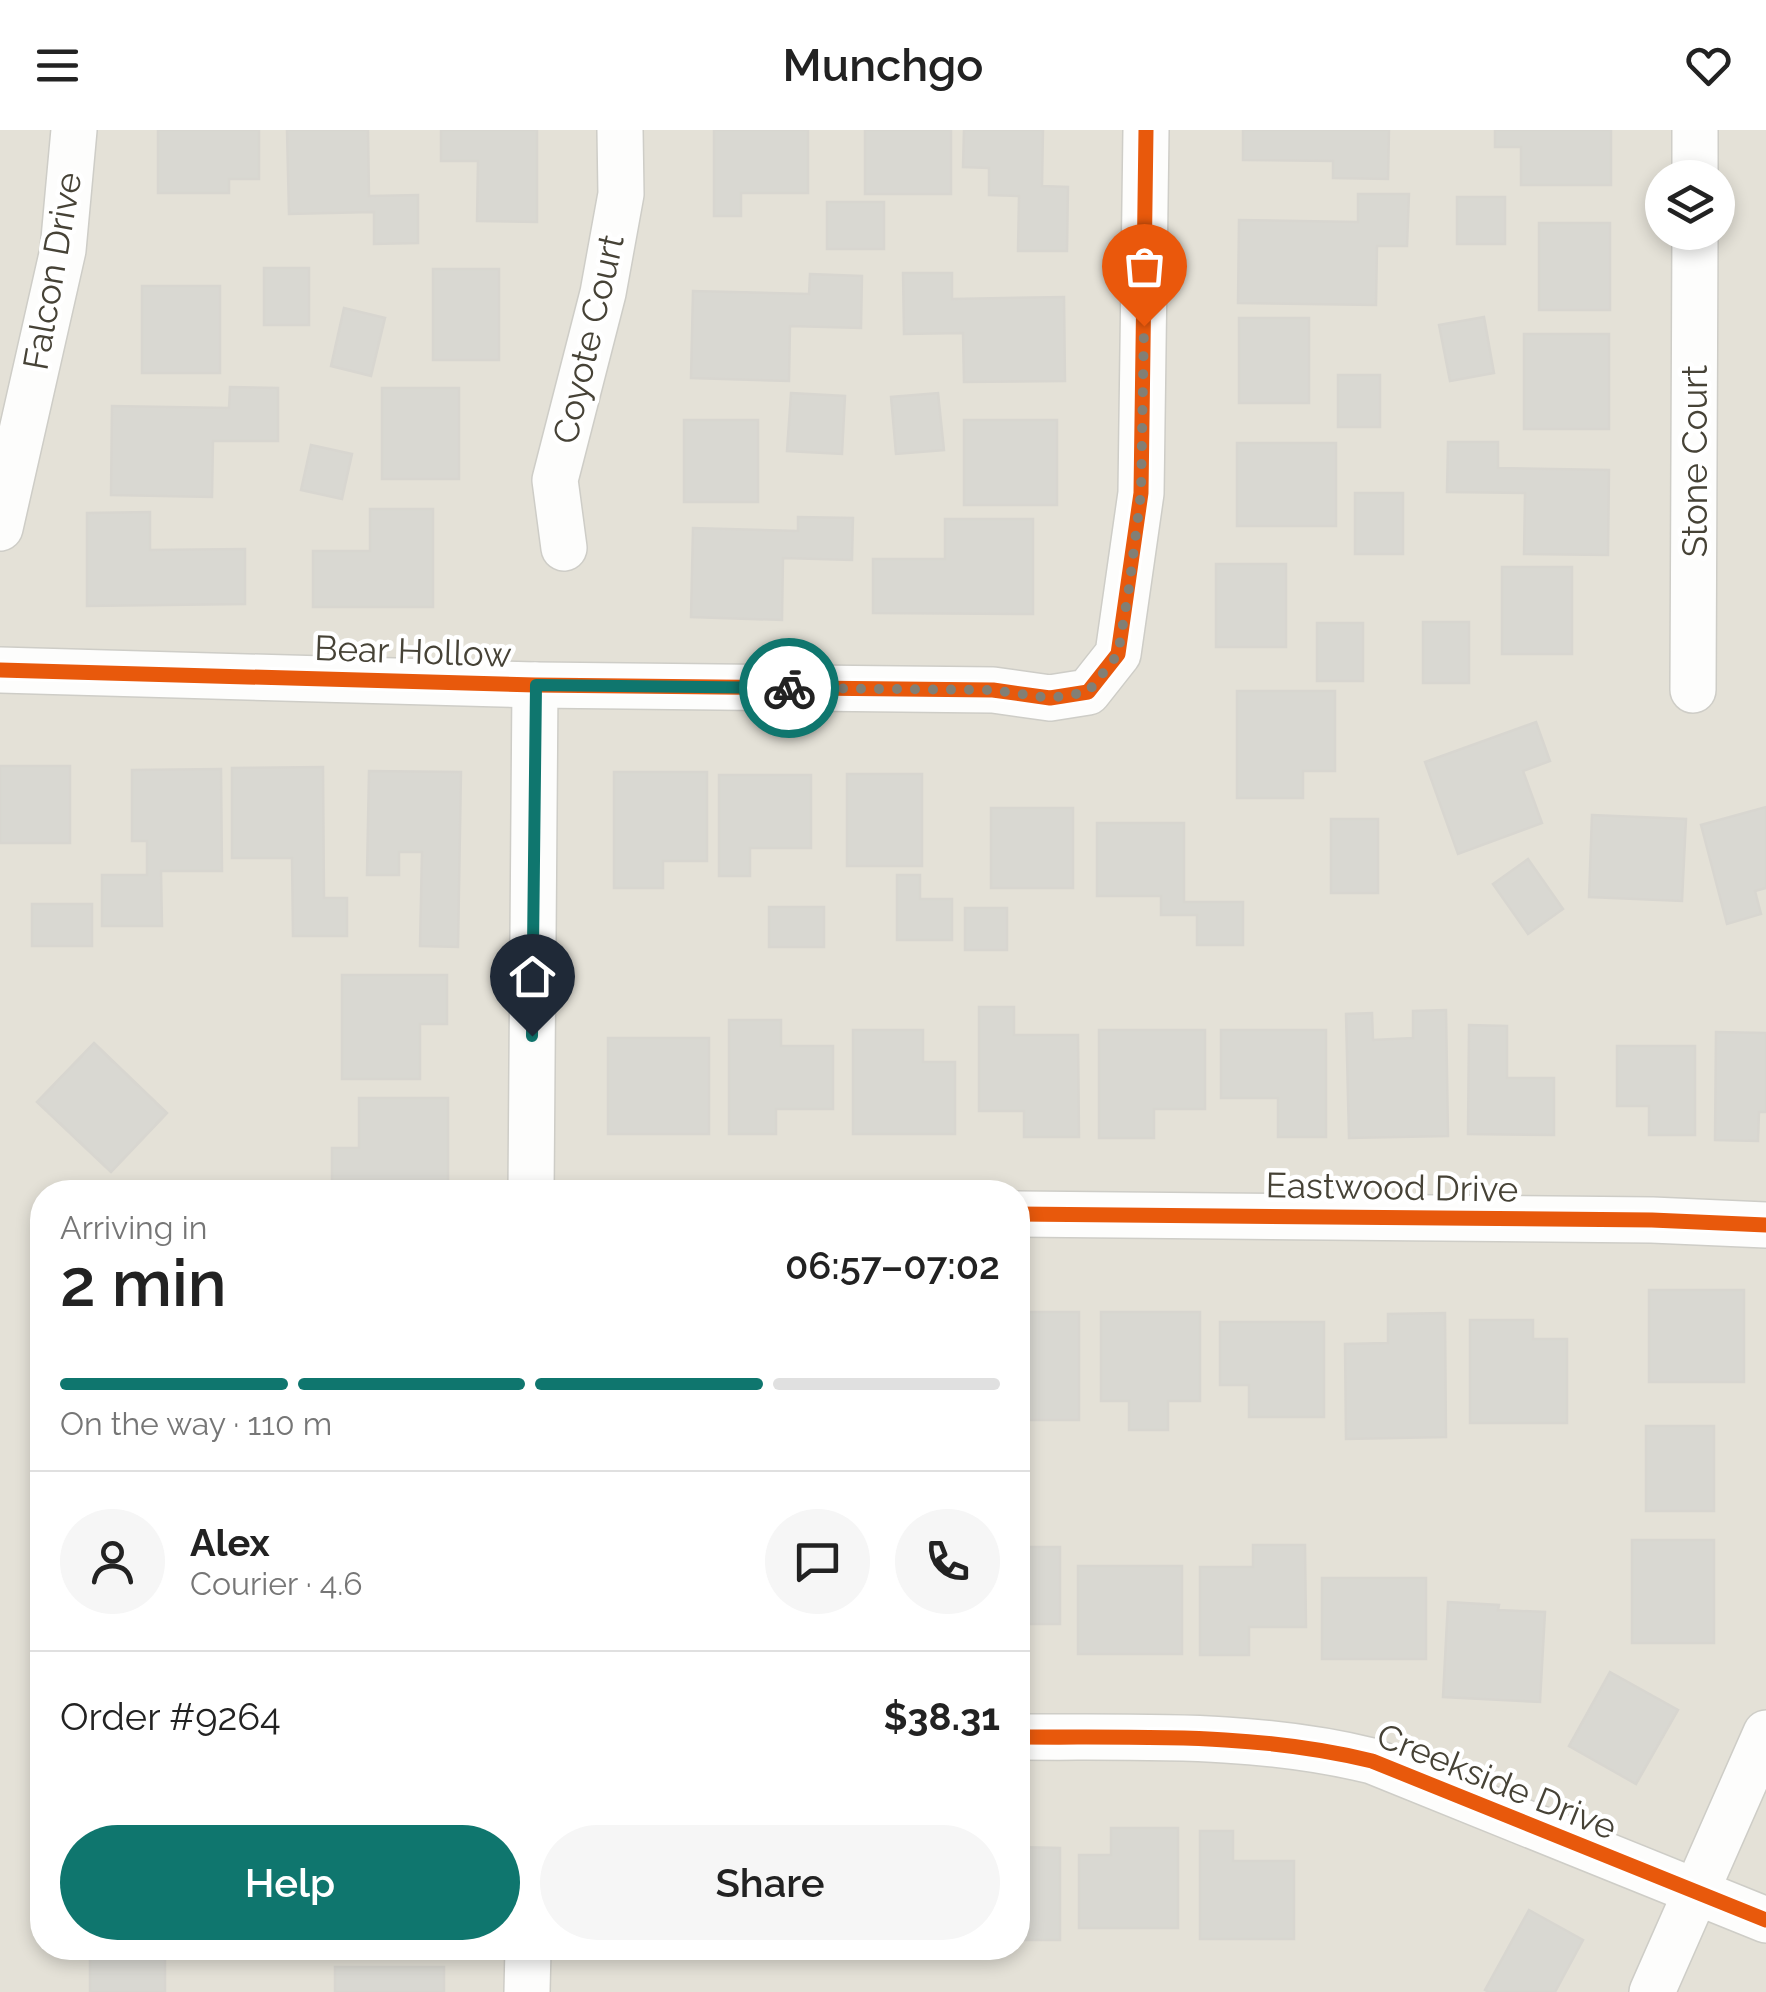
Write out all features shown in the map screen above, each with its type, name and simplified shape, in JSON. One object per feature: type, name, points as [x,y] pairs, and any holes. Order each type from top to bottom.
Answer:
[{"type":"street","name":"Falcon Drive","points":[[0,528],[63,250],[74,130]]},
{"type":"street","name":"Coyote Court","points":[[564,548],[554,480],[606,277],[621,194],[620,130]]},
{"type":"street","name":"Bear Hollow","points":[[0,670],[536,685],[992,690],[1050,698],[1088,692],[1118,654],[1141,493],[1146,130]]},
{"type":"street","points":[[1695,130],[1695,160]]},
{"type":"street","name":"Stone Court","points":[[1692,690],[1695,250]]},
{"type":"street","points":[[531,1180],[536,685]]},
{"type":"street","name":"Eastwood Drive","points":[[1030,1214],[1652,1220],[1766,1225]]},
{"type":"street","points":[[1652,1992],[1766,1733]]},
{"type":"street","name":"Creekside Drive","points":[[1030,1738],[1224,1738],[1328,1750],[1372,1761],[1766,1920]]},
{"type":"street","points":[[528,1960],[528,1992]]},
{"type":"shaded area","points":[[0,130],[1766,130],[1766,1992],[0,1992]]},
{"type":"building","points":[[158,130],[259,130],[259,179],[229,179],[229,193],[158,193]]},
{"type":"building","points":[[287,130],[368,130],[369,196],[418,195],[418,243],[374,244],[374,212],[289,214]]},
{"type":"building","points":[[441,130],[537,130],[537,222],[477,221],[478,161],[441,161]]},
{"type":"building","points":[[714,130],[808,130],[808,193],[741,193],[741,216],[714,216]]},
{"type":"building","points":[[865,130],[951,130],[951,194],[865,194]]},
{"type":"building","points":[[964,130],[1043,130],[1042,186],[1068,187],[1067,251],[1018,251],[1019,196],[989,195],[989,168],[963,167]]},
{"type":"building","points":[[1243,130],[1389,130],[1388,179],[1333,178],[1333,161],[1243,160]]},
{"type":"building","points":[[1495,130],[1611,130],[1611,185],[1521,185],[1521,147],[1495,147]]},
{"type":"building","points":[[1358,194],[1409,194],[1407,246],[1377,246],[1376,305],[1238,303],[1239,220],[1358,222]]},
{"type":"building","points":[[1457,197],[1505,197],[1505,244],[1457,244]]},
{"type":"building","points":[[827,202],[884,202],[884,249],[827,249]]},
{"type":"building","points":[[1539,223],[1610,223],[1610,310],[1539,310]]},
{"type":"building","points":[[264,268],[309,268],[309,325],[264,325]]},
{"type":"building","points":[[433,269],[499,269],[499,360],[433,360]]},
{"type":"building","points":[[903,273],[952,273],[952,299],[1064,297],[1065,381],[964,382],[963,333],[904,334]]},
{"type":"building","points":[[810,274],[862,276],[861,328],[790,326],[789,381],[691,378],[693,291],[809,294]]},
{"type":"building","points":[[142,286],[220,286],[220,373],[142,373]]},
{"type":"building","points":[[344,308],[385,318],[371,376],[331,366]]},
{"type":"building","points":[[1484,317],[1494,373],[1450,381],[1439,325]]},
{"type":"building","points":[[1239,318],[1309,318],[1309,403],[1239,403]]},
{"type":"building","points":[[1524,334],[1609,334],[1609,429],[1524,429]]},
{"type":"building","points":[[1338,375],[1380,375],[1380,427],[1338,427]]},
{"type":"building","points":[[230,387],[278,388],[278,441],[213,441],[212,497],[111,495],[112,406],[229,408]]},
{"type":"building","points":[[382,388],[459,388],[459,479],[382,479]]},
{"type":"building","points":[[791,393],[845,396],[842,454],[787,451]]},
{"type":"building","points":[[938,393],[944,450],[896,454],[891,397]]},
{"type":"building","points":[[684,420],[758,420],[758,502],[684,502]]},
{"type":"building","points":[[964,420],[1057,420],[1057,505],[964,505]]},
{"type":"building","points":[[1448,442],[1498,442],[1498,468],[1609,470],[1608,555],[1524,554],[1525,493],[1447,492]]},
{"type":"building","points":[[1237,443],[1336,443],[1336,526],[1237,526]]},
{"type":"building","points":[[311,445],[352,454],[342,499],[301,490]]},
{"type":"building","points":[[1355,493],[1403,493],[1403,554],[1355,554]]},
{"type":"building","points":[[370,509],[433,509],[433,607],[313,607],[313,551],[370,551]]},
{"type":"building","points":[[150,512],[150,550],[245,549],[245,604],[87,606],[87,513]]},
{"type":"building","points":[[798,517],[853,518],[852,560],[783,558],[782,620],[691,617],[693,528],[798,531]]},
{"type":"building","points":[[945,519],[1033,519],[1033,614],[873,613],[873,559],[945,559]]},
{"type":"building","points":[[1216,564],[1286,564],[1286,647],[1216,647]]},
{"type":"building","points":[[1502,567],[1572,567],[1572,654],[1502,654]]},
{"type":"building","points":[[1423,622],[1469,622],[1469,683],[1423,683]]},
{"type":"building","points":[[1317,623],[1363,623],[1363,681],[1317,681]]},
{"type":"building","points":[[1237,691],[1335,691],[1335,771],[1303,771],[1303,798],[1237,798]]},
{"type":"building","points":[[1536,722],[1550,761],[1523,771],[1542,823],[1458,854],[1425,762]]},
{"type":"building","points":[[0,766],[70,766],[70,843],[0,843]]},
{"type":"building","points":[[323,767],[324,898],[347,898],[347,936],[293,936],[292,858],[232,858],[232,768]]},
{"type":"building","points":[[221,769],[222,871],[161,871],[162,926],[102,926],[102,875],[147,875],[147,841],[132,841],[132,770]]},
{"type":"building","points":[[369,771],[461,772],[458,947],[420,946],[422,852],[399,852],[399,875],[367,875]]},
{"type":"building","points":[[614,772],[707,772],[707,861],[663,861],[663,888],[614,888]]},
{"type":"building","points":[[847,774],[922,774],[922,866],[847,866]]},
{"type":"building","points":[[719,775],[811,775],[811,848],[750,848],[750,876],[719,876]]},
{"type":"building","points":[[1766,807],[1766,888],[1755,891],[1761,914],[1727,924],[1701,825]]},
{"type":"building","points":[[991,808],[1073,808],[1073,888],[991,888]]},
{"type":"building","points":[[1592,815],[1686,819],[1682,901],[1589,897]]},
{"type":"building","points":[[1331,819],[1378,819],[1378,893],[1331,893]]},
{"type":"building","points":[[1097,823],[1184,823],[1184,902],[1243,902],[1243,945],[1197,945],[1197,915],[1161,915],[1161,896],[1097,896]]},
{"type":"building","points":[[1528,859],[1563,909],[1528,934],[1493,884]]},
{"type":"building","points":[[897,875],[920,875],[920,899],[952,899],[952,940],[897,940]]},
{"type":"building","points":[[32,904],[92,904],[92,946],[32,946]]},
{"type":"building","points":[[769,907],[824,907],[824,947],[769,947]]},
{"type":"building","points":[[965,908],[1007,908],[1007,950],[965,950]]},
{"type":"building","points":[[342,975],[447,975],[447,1024],[420,1024],[420,1079],[342,1079]]},
{"type":"building","points":[[979,1007],[1014,1007],[1014,1035],[1078,1035],[1079,1137],[1024,1137],[1024,1111],[979,1111]]},
{"type":"building","points":[[1446,1010],[1448,1136],[1349,1138],[1346,1014],[1372,1013],[1373,1040],[1413,1038],[1413,1011]]},
{"type":"building","points":[[729,1020],[781,1020],[781,1046],[833,1046],[833,1109],[776,1109],[776,1134],[729,1134]]},
{"type":"building","points":[[1469,1025],[1507,1026],[1507,1078],[1554,1078],[1554,1135],[1468,1134]]},
{"type":"building","points":[[853,1030],[923,1030],[923,1062],[955,1062],[955,1134],[853,1134]]},
{"type":"building","points":[[1099,1030],[1205,1030],[1205,1109],[1154,1109],[1154,1138],[1099,1138]]},
{"type":"building","points":[[1221,1030],[1326,1030],[1326,1137],[1278,1137],[1278,1098],[1221,1098]]},
{"type":"building","points":[[1716,1032],[1766,1033],[1766,1112],[1759,1112],[1758,1141],[1715,1140]]},
{"type":"building","points":[[608,1038],[709,1038],[709,1134],[608,1134]]},
{"type":"building","points":[[94,1043],[167,1113],[111,1172],[37,1102]]},
{"type":"building","points":[[1617,1046],[1695,1046],[1695,1135],[1649,1135],[1649,1106],[1617,1106]]},
{"type":"building","points":[[359,1098],[448,1098],[448,1180],[332,1180],[332,1148],[359,1148]]},
{"type":"building","points":[[1649,1290],[1744,1290],[1744,1382],[1649,1382]]},
{"type":"building","points":[[1030,1312],[1079,1312],[1079,1420],[1030,1420]]},
{"type":"building","points":[[1101,1312],[1200,1312],[1200,1401],[1168,1401],[1168,1430],[1129,1430],[1129,1401],[1101,1401]]},
{"type":"building","points":[[1445,1313],[1446,1437],[1346,1439],[1345,1344],[1388,1343],[1388,1314]]},
{"type":"building","points":[[1470,1320],[1533,1320],[1533,1339],[1567,1339],[1567,1423],[1470,1423]]},
{"type":"building","points":[[1220,1322],[1324,1322],[1324,1417],[1249,1417],[1249,1385],[1220,1385]]},
{"type":"building","points":[[1646,1426],[1714,1426],[1714,1511],[1646,1511]]},
{"type":"building","points":[[1632,1540],[1714,1540],[1714,1643],[1632,1643]]},
{"type":"building","points":[[1253,1545],[1305,1545],[1306,1627],[1249,1627],[1249,1655],[1200,1655],[1200,1567],[1253,1567]]},
{"type":"building","points":[[1030,1547],[1060,1547],[1060,1624],[1030,1624]]},
{"type":"building","points":[[1078,1566],[1182,1566],[1182,1654],[1078,1654]]},
{"type":"building","points":[[1322,1578],[1426,1578],[1426,1659],[1322,1659]]},
{"type":"building","points":[[1448,1602],[1545,1612],[1540,1702],[1443,1697]]},
{"type":"building","points":[[1610,1672],[1678,1710],[1636,1784],[1569,1746]]},
{"type":"building","points":[[1111,1828],[1178,1828],[1178,1928],[1079,1928],[1079,1855],[1111,1855]]},
{"type":"building","points":[[1200,1831],[1233,1831],[1233,1861],[1294,1861],[1294,1939],[1200,1939]]},
{"type":"building","points":[[1030,1847],[1060,1848],[1060,1940],[1030,1940]]},
{"type":"building","points":[[1529,1910],[1583,1940],[1555,1992],[1485,1990]]},
{"type":"building","points":[[90,1960],[165,1960],[165,1992],[90,1992]]},
{"type":"building","points":[[335,1967],[444,1967],[444,1992],[335,1992]]},
{"type":"cycle path","points":[[0,670],[535,685],[993,690],[1050,698],[1088,692],[1118,654],[1141,493],[1146,130]]},
{"type":"cycle path","points":[[1030,1214],[1652,1220],[1766,1225]]},
{"type":"cycle path","points":[[1030,1737],[1240,1741],[1372,1761],[1766,1920]]},
{"type":"way so far","points":[[789,688],[992,690],[1050,698],[1088,692],[1118,654],[1129,588],[1141,493],[1144,326]]},
{"type":"route","points":[[532,1036],[536,685],[789,688]]}]
